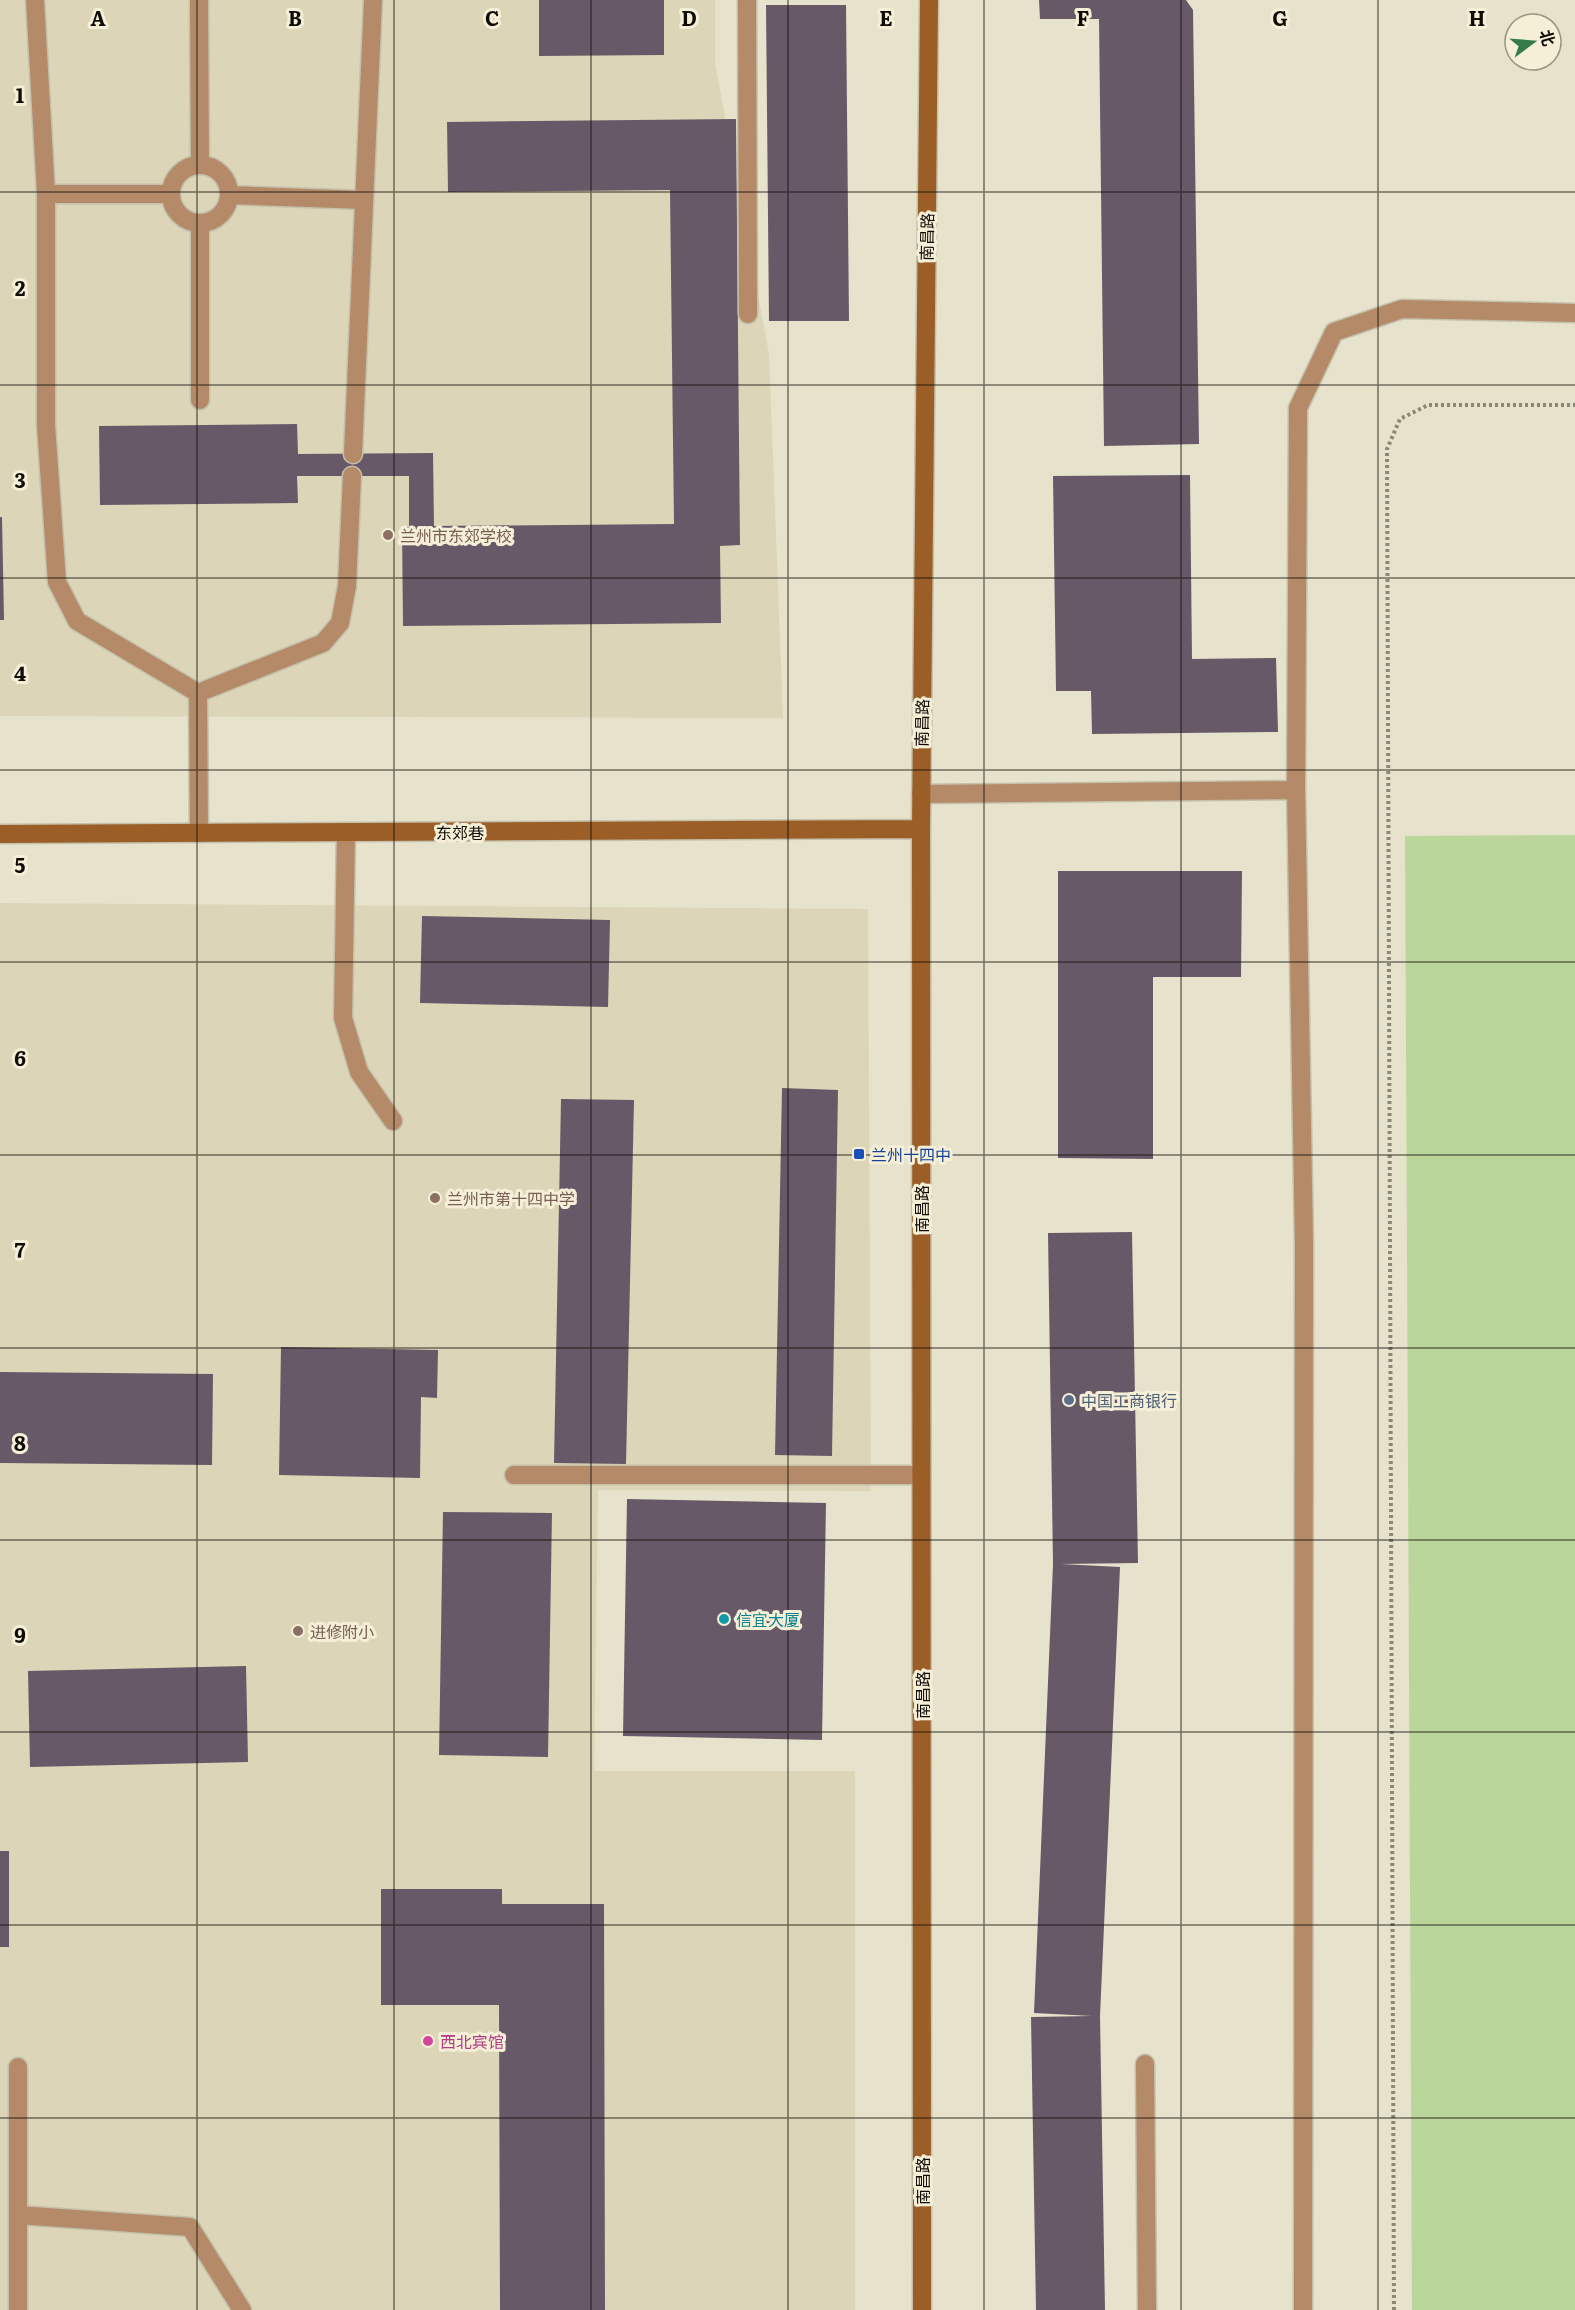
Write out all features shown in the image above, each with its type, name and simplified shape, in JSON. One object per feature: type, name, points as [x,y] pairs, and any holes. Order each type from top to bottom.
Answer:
[{"type":"main road","name":"南昌路","points":[[922,2310],[921,794],[929,0]]},
{"type":"main road","name":"东郊巷","points":[[0,834],[921,829]]},
{"type":"lane","points":[[35,0],[46,194],[46,425],[57,582],[76,621],[198,693]]},
{"type":"lane","points":[[199,0],[200,165]]},
{"type":"lane","points":[[352,454],[373,0]]},
{"type":"lane","points":[[747,0],[748,314]]},
{"type":"lane","points":[[200,165],[221,174],[227,183],[229,195],[227,206],[220,215],[200,224],[179,215],[173,206],[171,194],[173,183],[180,174],[200,165]]},
{"type":"lane","points":[[46,194],[171,194]]},
{"type":"lane","points":[[229,195],[364,200]]},
{"type":"lane","points":[[200,224],[200,400]]},
{"type":"lane","points":[[1303,2310],[1304,1243],[1296,790],[1298,408],[1334,332],[1402,309],[1575,313]]},
{"type":"lane","points":[[198,693],[323,643],[340,622],[347,586],[352,476]]},
{"type":"lane","points":[[198,693],[199,833]]},
{"type":"lane","points":[[921,794],[1296,790]]},
{"type":"lane","points":[[346,832],[343,1018],[359,1072],[393,1121]]},
{"type":"lane","points":[[514,1475],[921,1474]]},
{"type":"lane","points":[[1145,2064],[1147,2310]]},
{"type":"lane","points":[[18,2067],[18,2310]]},
{"type":"lane","points":[[18,2215],[190,2227],[242,2310]]},
{"type":"path","points":[[1394,2310],[1387,448],[1400,419],[1428,405],[1575,405]]},
{"type":"shaded area","name":"兰州市东郊学校","points":[[0,0],[715,0],[715,63],[769,354],[783,718],[0,716]]},
{"type":"shaded area","points":[[0,903],[868,909],[871,1491],[598,1490],[594,1771],[855,1771],[855,2310],[0,2310]]},
{"type":"green space","points":[[1575,835],[1575,2310],[1412,2310],[1405,836]]},
{"type":"building","points":[[539,0],[664,0],[664,55],[539,56]]},
{"type":"building","points":[[1039,0],[1186,0],[1193,10],[1199,444],[1104,446],[1099,19],[1040,19]]},
{"type":"building","points":[[766,5],[846,5],[849,321],[769,321]]},
{"type":"building","points":[[736,119],[740,545],[720,546],[721,623],[403,626],[402,527],[409,527],[409,476],[297,476],[298,503],[100,505],[99,426],[297,424],[298,454],[433,453],[434,526],[674,524],[670,190],[448,192],[447,122]]},
{"type":"building","points":[[1190,475],[1192,659],[1276,658],[1278,732],[1092,734],[1091,691],[1056,691],[1053,476]]},
{"type":"building","points":[[0,517],[2,517],[4,620],[0,620]]},
{"type":"building","points":[[1058,871],[1242,871],[1241,977],[1153,977],[1153,1159],[1058,1158]]},
{"type":"building","points":[[422,916],[610,920],[608,1007],[420,1003]]},
{"type":"building","points":[[782,1088],[838,1090],[832,1456],[775,1455]]},
{"type":"building","points":[[561,1099],[634,1100],[626,1464],[554,1463]]},
{"type":"building","points":[[1132,1232],[1138,1563],[1061,1564],[1120,1567],[1100,2016],[1105,2310],[1036,2310],[1031,2017],[1092,2016],[1034,2013],[1053,1564],[1048,1233]]},
{"type":"building","points":[[281,1347],[438,1350],[437,1398],[421,1397],[420,1478],[279,1475]]},
{"type":"building","points":[[0,1372],[213,1374],[212,1465],[0,1463]]},
{"type":"building","name":"信宜大厦","points":[[627,1499],[826,1503],[822,1740],[623,1736]]},
{"type":"building","points":[[443,1512],[552,1513],[548,1757],[439,1755]]},
{"type":"building","points":[[246,1666],[248,1762],[30,1767],[28,1671]]},
{"type":"building","points":[[0,1851],[9,1851],[9,1947],[0,1947]]},
{"type":"building","points":[[381,1889],[502,1889],[502,1904],[604,1904],[605,2310],[500,2310],[499,2005],[381,2005]]},
{"type":"place","name":"兰州市东郊学校","points":[[388,535]]},
{"type":"place","name":"兰州十四中","points":[[859,1154]]},
{"type":"place","name":"兰州市第十四中学","points":[[435,1198]]},
{"type":"place","name":"中国工商银行","points":[[1069,1400]]},
{"type":"place","name":"信宜大厦","points":[[724,1619]]},
{"type":"place","name":"进修附小","points":[[298,1631]]},
{"type":"place","name":"西北宾馆","points":[[428,2041]]}]
